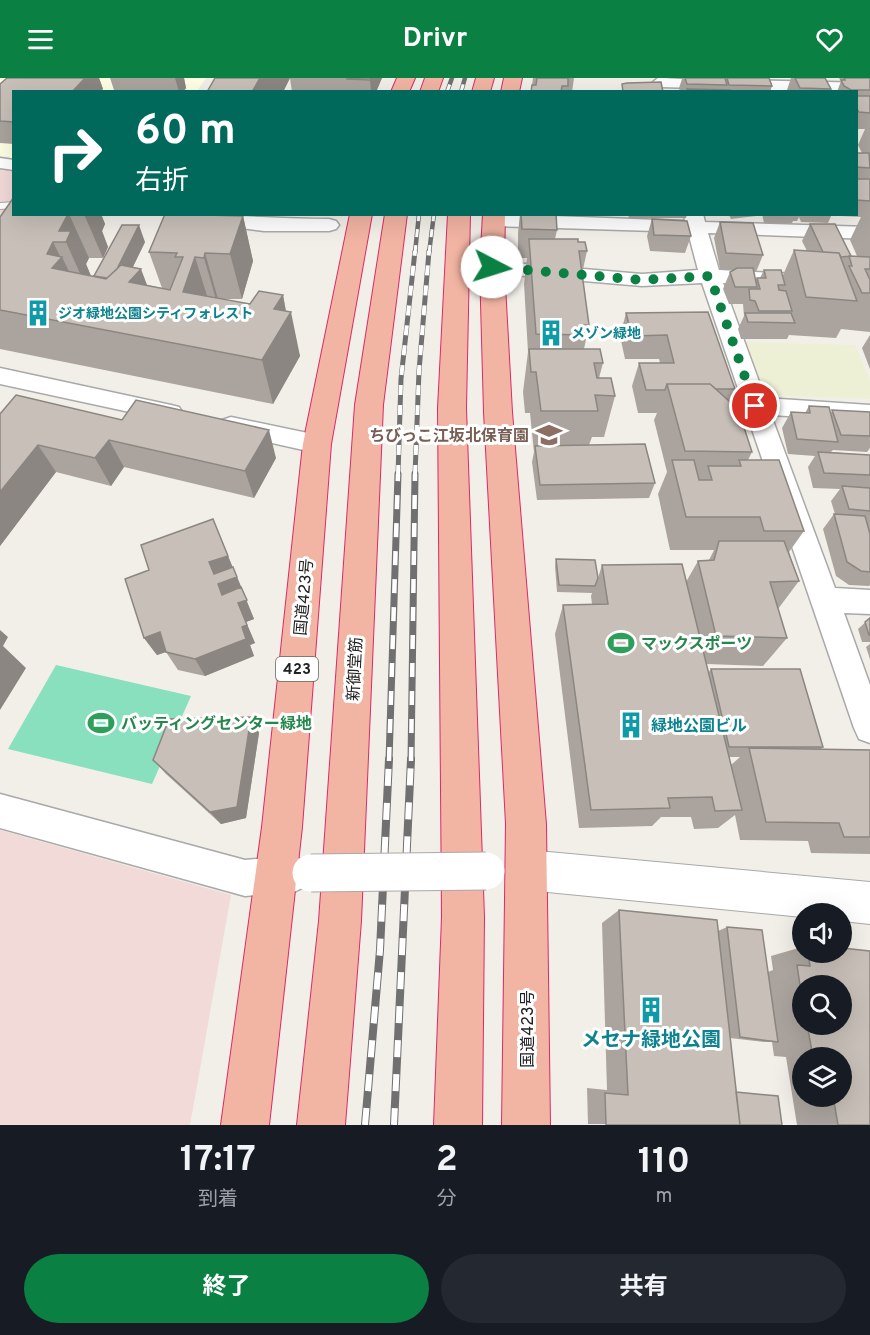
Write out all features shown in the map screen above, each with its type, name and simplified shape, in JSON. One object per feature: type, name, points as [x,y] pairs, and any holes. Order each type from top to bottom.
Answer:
[{"type":"highway","name":"新御堂筋","points":[[321,1125],[340,921],[369,405],[396,216]]},
{"type":"highway","points":[[458,1125],[463,917],[452,408],[459,216]]},
{"type":"highway","name":"国道423号","points":[[494,217],[492,267],[498,412],[526,824],[526,1125]]},
{"type":"highway","name":"国道423号","points":[[245,1125],[277,876],[317,444],[345,220]]},
{"type":"street","points":[[662,84],[777,89],[870,88]]},
{"type":"street","points":[[195,216],[264,225],[345,220]]},
{"type":"street","points":[[494,217],[836,223],[870,233]]},
{"type":"street","points":[[694,220],[710,276],[755,406],[870,728]]},
{"type":"street","points":[[836,223],[851,258],[867,284]]},
{"type":"street","points":[[492,267],[642,280],[710,276],[867,284]]},
{"type":"street","points":[[0,376],[317,444]]},
{"type":"street","points":[[755,406],[870,412]]},
{"type":"street","points":[[826,600],[870,602]]},
{"type":"street","points":[[0,811],[245,878],[311,873],[527,870],[870,903]]},
{"type":"shaded area","points":[[0,78],[206,78],[198,90],[12,90],[12,158],[0,156]]},
{"type":"shaded area","points":[[0,169],[12,171],[12,211],[0,218]]},
{"type":"shaded area","points":[[742,342],[855,345],[870,381],[870,399],[761,395]]},
{"type":"shaded area","points":[[0,830],[231,895],[190,1125],[0,1125]]},
{"type":"green space","name":"バッティングセンター緑地","points":[[56,665],[191,696],[152,784],[8,749]]},
{"type":"building","points":[[7,78],[85,78],[74,90],[12,90],[12,122],[0,121],[0,84]]},
{"type":"building","points":[[215,78],[260,78],[253,90],[208,90]]},
{"type":"building","points":[[347,78],[371,78],[370,80]]},
{"type":"building","points":[[537,78],[568,78],[568,86],[562,86],[561,90],[531,90],[532,85],[536,85]]},
{"type":"building","points":[[685,78],[725,78],[727,85],[687,84]]},
{"type":"building","points":[[727,78],[769,78],[772,86],[729,85]]},
{"type":"building","points":[[795,78],[825,78],[831,89],[800,88]]},
{"type":"building","points":[[844,78],[870,78],[870,90],[851,90],[844,86],[841,80],[845,80]]},
{"type":"building","points":[[661,82],[663,90],[623,90],[622,84]]},
{"type":"building","points":[[858,96],[870,96],[870,113],[859,112]]},
{"type":"building","points":[[858,153],[869,153],[870,168],[858,167]]},
{"type":"building","points":[[858,179],[870,179],[870,201],[858,200]]},
{"type":"building","points":[[12,200],[12,216],[67,216],[59,231],[71,231],[66,242],[53,242],[47,254],[62,257],[52,268],[106,279],[121,265],[141,269],[129,282],[170,290],[183,257],[175,257],[177,253],[149,252],[164,216],[243,216],[230,254],[205,253],[204,258],[195,257],[183,292],[250,304],[259,291],[283,295],[274,309],[291,312],[262,360],[0,310],[0,217]]},
{"type":"building","points":[[521,216],[556,216],[557,230],[522,229]]},
{"type":"building","points":[[652,219],[687,221],[691,236],[654,235]]},
{"type":"building","points":[[720,222],[753,223],[763,255],[726,253]]},
{"type":"building","points":[[810,224],[835,224],[851,256],[841,257],[839,253],[823,252]]},
{"type":"building","points":[[122,225],[139,225],[117,269],[107,278],[94,276]]},
{"type":"building","points":[[529,239],[578,239],[578,242],[585,242],[587,251],[579,251],[589,325],[584,325],[585,335],[536,334]]},
{"type":"building","points":[[794,250],[839,253],[857,301],[806,297]]},
{"type":"building","points":[[849,256],[870,257],[870,269],[865,269],[870,280],[870,293],[862,293],[849,266],[852,266]]},
{"type":"building","points":[[737,268],[753,268],[757,287],[735,287],[730,272]]},
{"type":"building","points":[[764,270],[781,270],[785,285],[778,285],[779,290],[786,291],[792,311],[759,311],[755,301],[750,300],[749,289],[760,289],[757,278],[766,278]]},
{"type":"building","points":[[708,312],[735,389],[716,389],[710,384],[667,384],[665,390],[646,390],[639,363],[674,363],[667,335],[632,336],[626,313]]},
{"type":"building","points":[[745,313],[791,313],[795,323],[748,322]]},
{"type":"building","points":[[529,349],[600,349],[603,363],[594,363],[597,378],[611,378],[615,396],[595,395],[598,411],[541,411],[536,372],[531,372]]},
{"type":"building","points":[[667,384],[710,384],[738,409],[752,452],[685,451]]},
{"type":"building","points":[[16,395],[122,420],[136,400],[269,430],[245,471],[109,440],[95,458],[38,445],[0,492],[0,414]]},
{"type":"building","points":[[809,406],[829,407],[838,442],[797,439],[791,412],[810,413]]},
{"type":"building","points":[[832,410],[870,412],[870,436],[841,435]]},
{"type":"building","points":[[645,444],[655,483],[540,485],[535,446]]},
{"type":"building","points":[[818,452],[870,455],[870,475],[824,473]]},
{"type":"building","points":[[672,460],[694,460],[699,480],[712,480],[708,466],[741,466],[739,460],[779,460],[804,531],[764,531],[760,517],[686,517]]},
{"type":"building","points":[[842,486],[870,488],[870,511],[849,509]]},
{"type":"building","points":[[834,514],[865,516],[870,534],[870,572],[861,571],[847,562]]},
{"type":"building","points":[[213,519],[228,556],[209,562],[214,574],[233,567],[237,577],[218,584],[222,595],[241,587],[247,600],[238,603],[247,625],[242,627],[246,639],[195,659],[166,652],[160,632],[144,638],[125,579],[149,570],[141,545]]},
{"type":"building","points":[[719,541],[784,541],[799,581],[770,582],[787,638],[716,636],[698,561],[714,560]]},
{"type":"building","points":[[556,559],[595,560],[598,578],[595,586],[559,585]]},
{"type":"building","name":"緑地公園ビル","points":[[682,564],[742,810],[715,811],[712,797],[668,798],[670,808],[591,810],[563,605],[608,604],[602,565]]},
{"type":"building","points":[[870,618],[870,635],[869,635],[865,622]]},
{"type":"building","points":[[711,669],[800,669],[823,747],[729,747]]},
{"type":"building","points":[[251,717],[237,807],[210,812],[153,760],[169,719]]},
{"type":"building","points":[[749,748],[870,750],[870,837],[844,837],[839,823],[766,822]]},
{"type":"building","name":"メセナ緑地公園","points":[[619,910],[717,920],[740,1125],[606,1125],[605,1093],[628,1095]]},
{"type":"building","points":[[727,927],[762,930],[778,1042],[740,1037]]},
{"type":"building","points":[[852,949],[870,951],[870,1125],[838,1125],[835,1107],[852,1107],[852,1047],[811,1047],[809,1035],[852,1035],[852,975],[798,975],[797,965],[810,966],[810,963],[852,963]]},
{"type":"building","points":[[736,1092],[778,1096],[782,1125],[740,1125]]},
{"type":"railway","points":[[448,90],[452,78]]},
{"type":"railway","points":[[462,90],[465,78]]},
{"type":"railway","points":[[415,253],[419,216]]},
{"type":"railway","points":[[429,253],[434,216]]},
{"type":"railway","points":[[398,475],[401,379],[415,251]]},
{"type":"railway","points":[[415,475],[419,371],[429,251]]},
{"type":"railway","points":[[389,761],[398,474]]},
{"type":"railway","points":[[411,761],[415,474]]},
{"type":"railway","points":[[365,1125],[380,950],[389,759]]},
{"type":"railway","points":[[394,1125],[411,759]]},
{"type":"place","name":"ジオ緑地公園シティフォレスト","points":[[38,313]]},
{"type":"place","name":"メゾン緑地","points":[[551,333]]},
{"type":"place","name":"ちびっこ江坂北保育園","points":[[549,435]]},
{"type":"place","name":"マックスポーツ","points":[[621,643]]},
{"type":"place","name":"バッティングセンター緑地","points":[[101,723]]},
{"type":"place","name":"緑地公園ビル","points":[[631,725]]},
{"type":"place","name":"メセナ緑地公園","points":[[651,1010]]},
{"type":"route","points":[[492,267],[642,280],[710,276],[755,406]]}]
